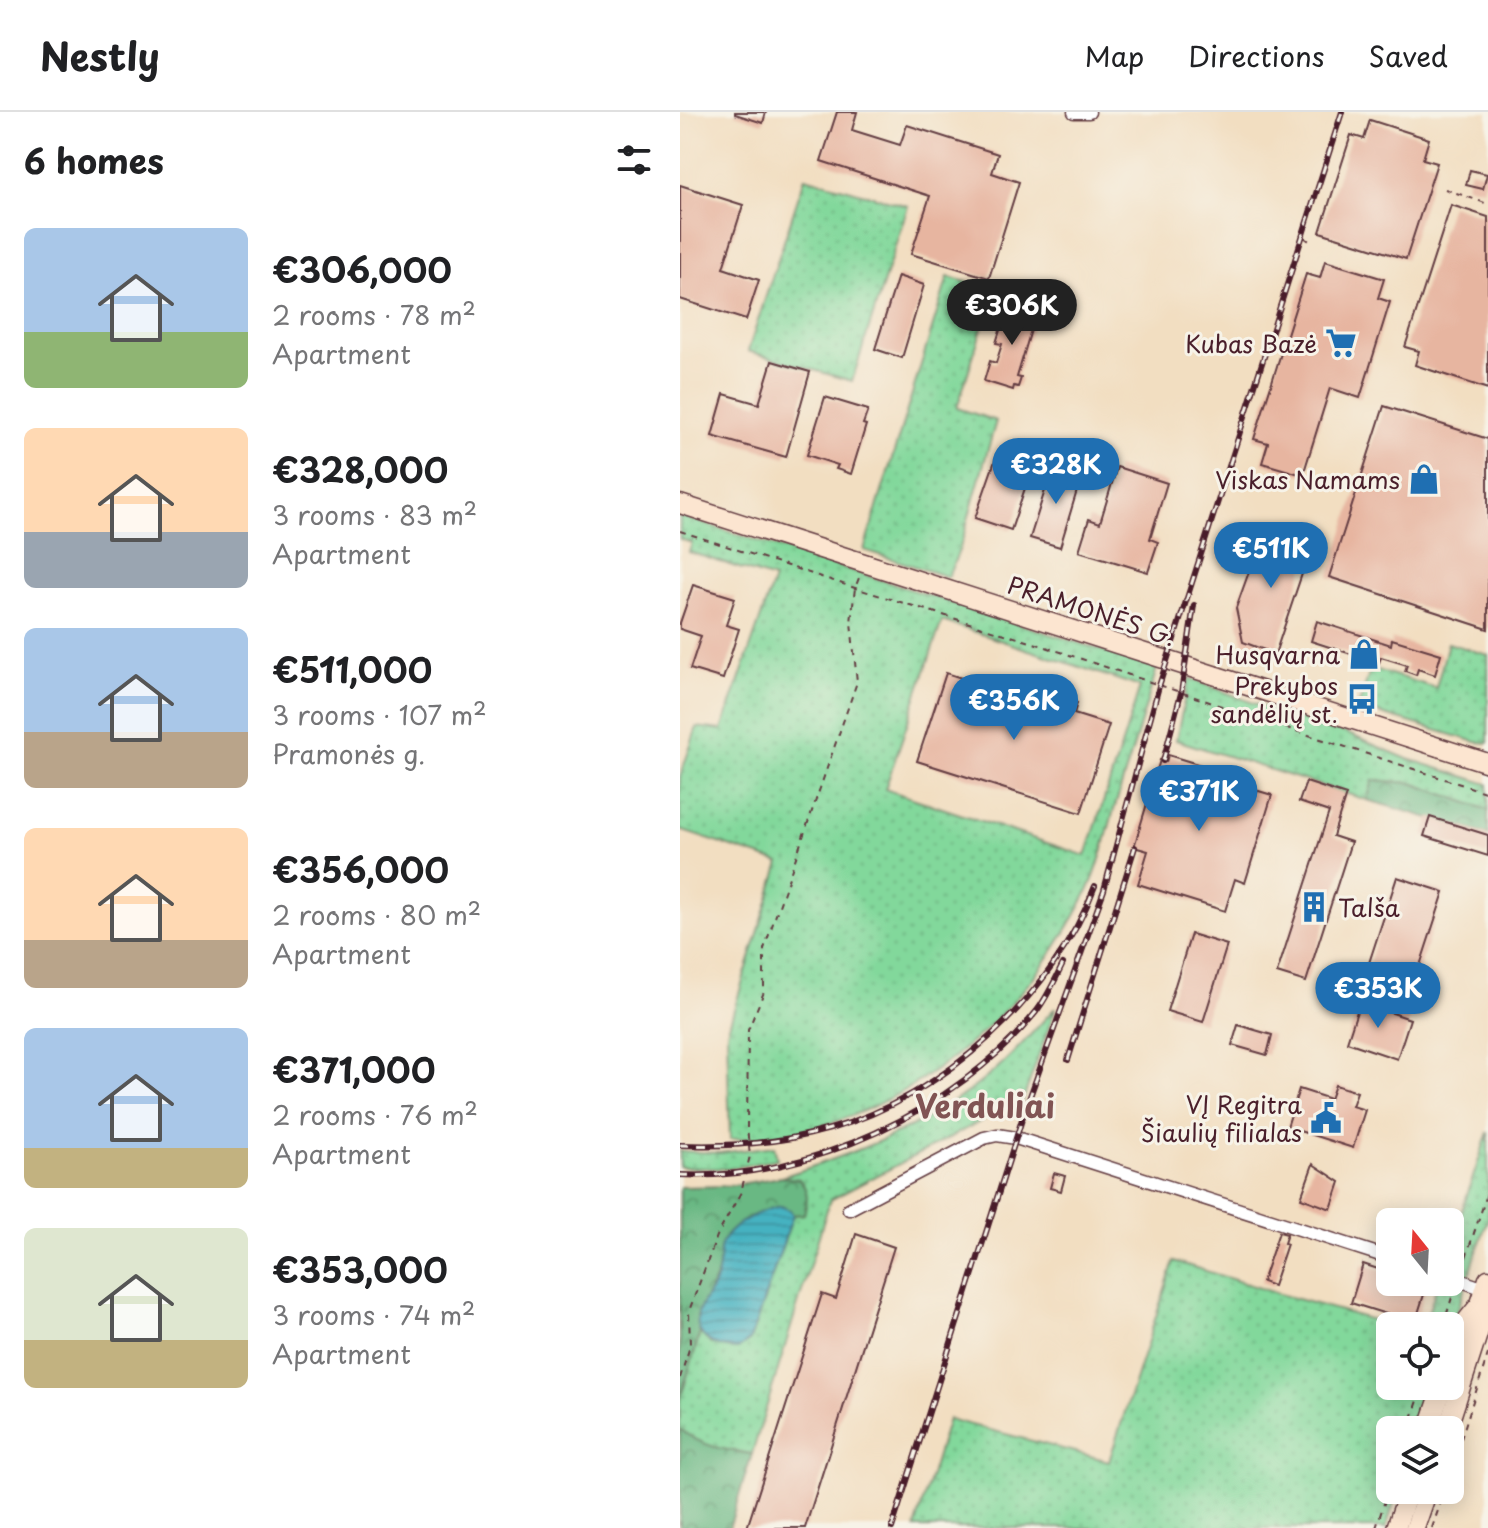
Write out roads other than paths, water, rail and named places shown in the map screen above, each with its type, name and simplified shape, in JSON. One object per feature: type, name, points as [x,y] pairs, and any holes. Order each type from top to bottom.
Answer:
[{"type":"main road","name":"PRAMONĖS G.","points":[[680,504],[1488,763]]},
{"type":"main road","points":[[1464,1323],[1484,1291]]},
{"type":"main road","points":[[1452,1416],[1480,1328],[1484,1291]]},
{"type":"main road","points":[[1396,1528],[1404,1504]]},
{"type":"main road","points":[[1415,1528],[1423,1504]]},
{"type":"street","points":[[1074,112],[1089,112]]},
{"type":"street","points":[[849,1209],[984,1138],[997,1135],[1016,1138],[1376,1254]]},
{"type":"street","points":[[1464,1283],[1484,1291]]},
{"type":"water","points":[[781,1206],[793,1215],[750,1340],[738,1349],[715,1345],[703,1336],[697,1323],[699,1310],[717,1277],[721,1245],[738,1224]]},
{"type":"railway","points":[[892,1528],[1024,1113],[1104,890],[1159,686],[1342,112]]},
{"type":"railway","points":[[1163,761],[1181,693],[1194,605]]},
{"type":"railway","points":[[1068,1060],[1135,847]]},
{"type":"railway","points":[[680,1145],[756,1143],[812,1134],[872,1114],[913,1093],[953,1067],[990,1037],[1023,1003],[1052,966],[1076,927],[1095,886]]},
{"type":"railway","points":[[680,1175],[728,1174],[778,1166],[827,1152],[876,1132],[922,1108],[965,1079],[1003,1047],[1040,1007],[1063,964]]},
{"type":"place","name":"Kubas Bazė","points":[[1341,343]]},
{"type":"place","name":"Viskas Namams","points":[[1424,479]]},
{"type":"place","name":"Husqvarna","points":[[1364,654]]},
{"type":"place","name":"Prekybos sandėlių st.","points":[[1362,699]]},
{"type":"place","name":"Talša","points":[[1314,907]]},
{"type":"place","name":"VĮ Regitra Šiaulių filialas","points":[[1326,1118]]},
{"type":"district","name":"Verduliai","points":[[985,1105]]}]
